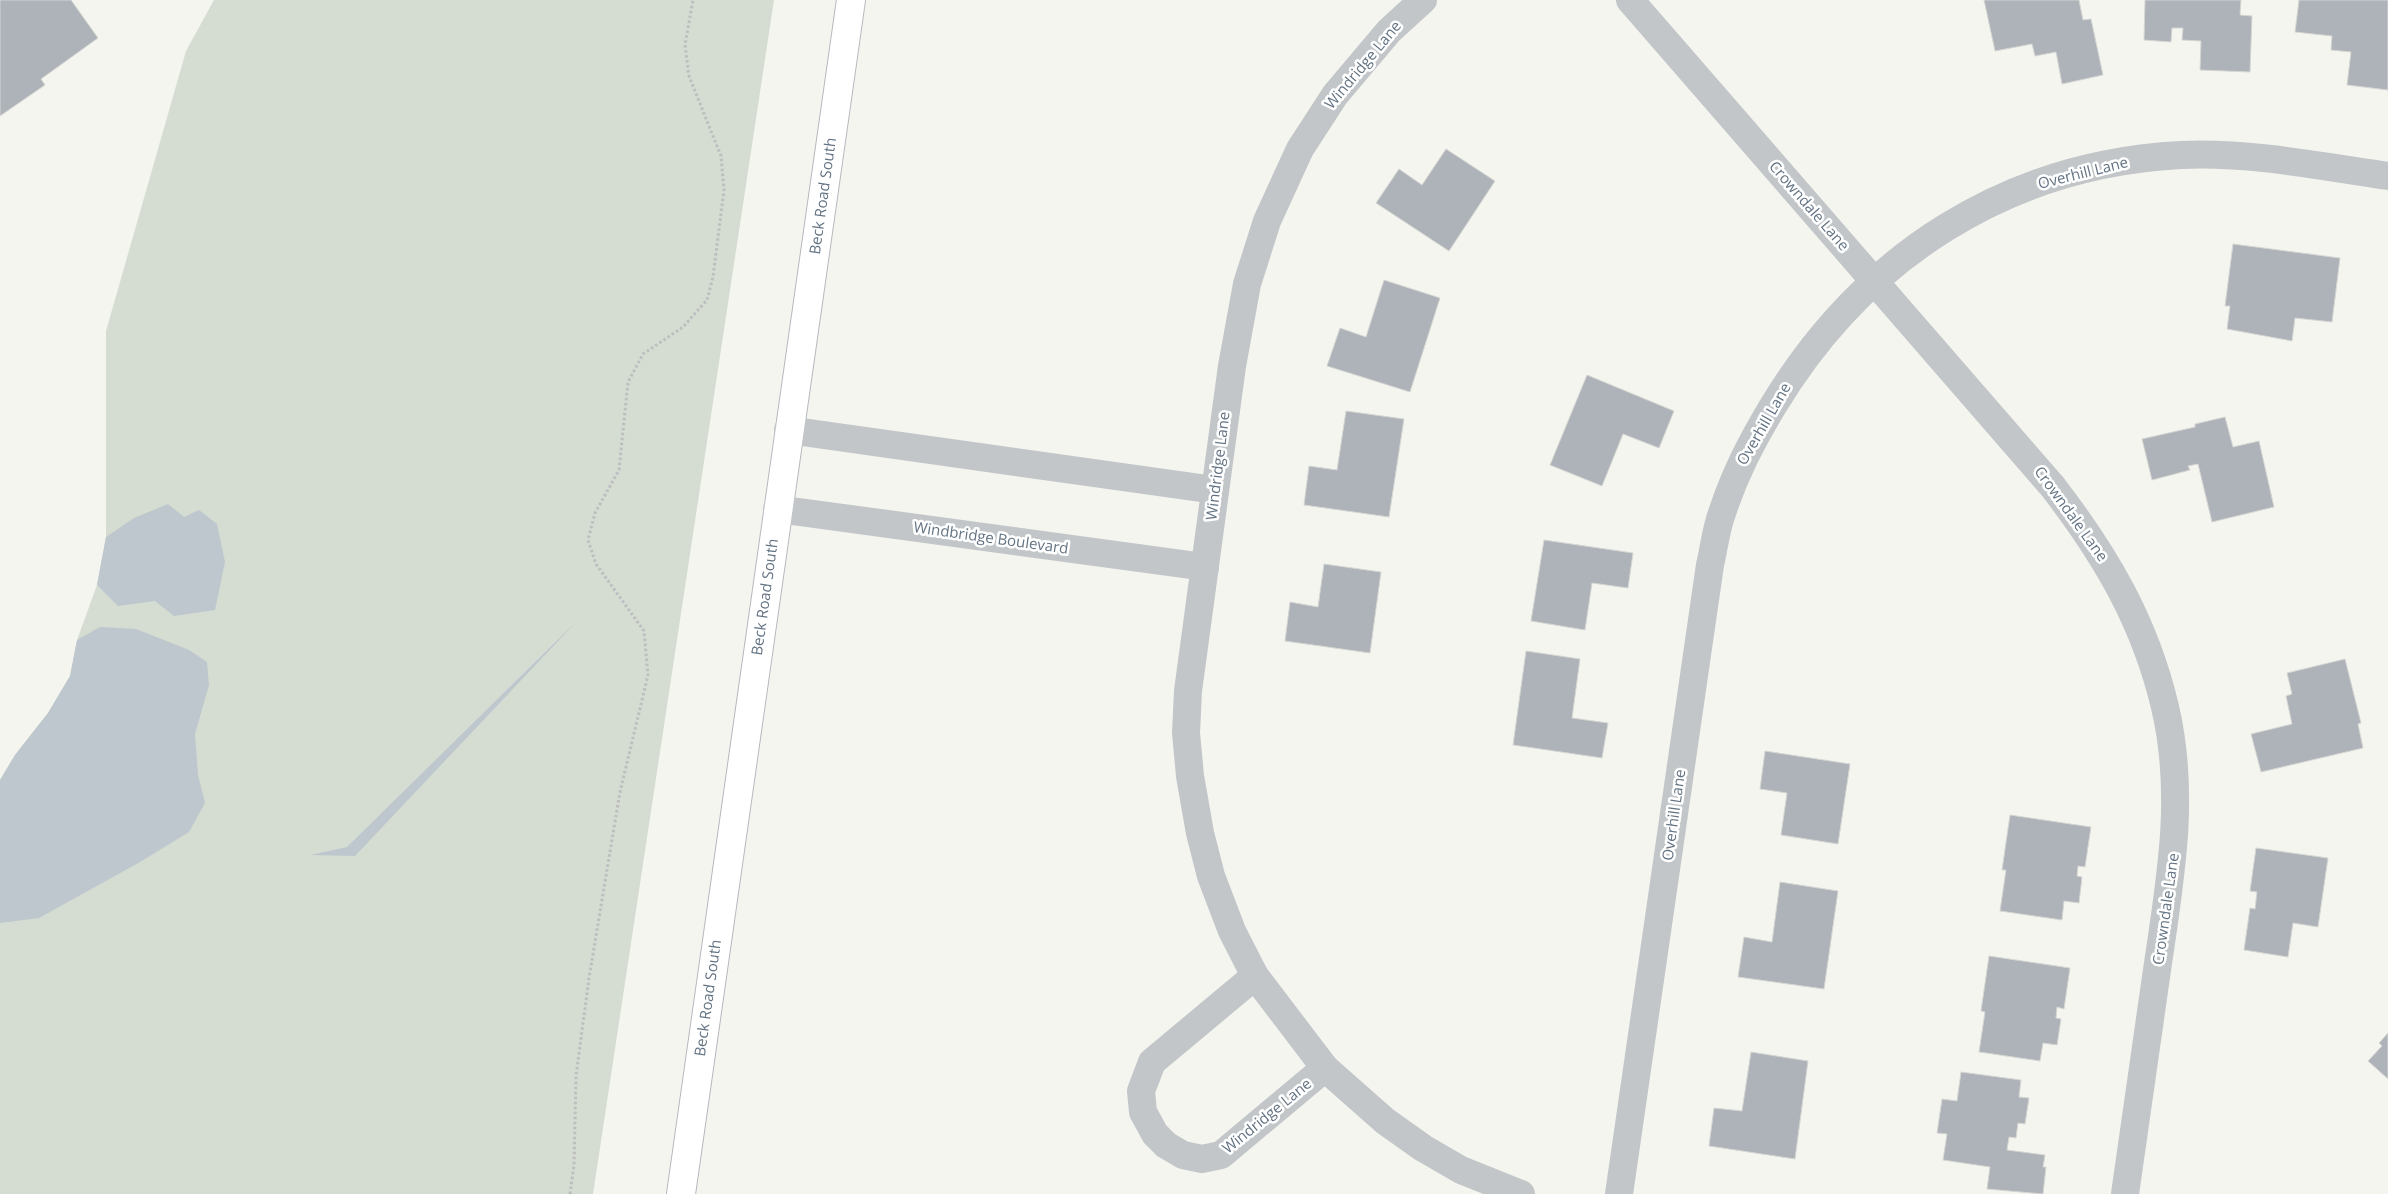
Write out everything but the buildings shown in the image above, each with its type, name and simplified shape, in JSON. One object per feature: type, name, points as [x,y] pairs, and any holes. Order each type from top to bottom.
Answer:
[{"type":"main road","name":"Beck Road South","points":[[681,1194],[788,430],[851,0]]},
{"type":"street","name":"Windridge Lane","points":[[1423,0],[1389,31],[1335,95],[1300,149],[1267,221],[1247,284],[1232,366],[1188,691],[1186,733],[1190,776],[1200,833],[1212,876],[1232,931],[1255,976],[1325,1068],[1385,1122],[1423,1148],[1461,1170],[1521,1194]]},
{"type":"street","name":"Crowndale Lane","points":[[1630,0],[2054,486],[2090,535],[2114,574],[2134,615],[2150,658],[2165,708],[2176,776],[2175,846],[2125,1194]]},
{"type":"street","name":"Overhill Lane","points":[[1619,1194],[1710,565],[1721,514],[1744,455],[1788,382],[1825,330],[1874,280],[1933,234],[1970,213],[2010,194],[2093,168],[2182,155],[2226,156],[2271,159],[2388,176]]},
{"type":"street","points":[[788,430],[1215,490]]},
{"type":"street","name":"Windbridge Boulevard","points":[[777,509],[1205,567]]},
{"type":"street","name":"Windridge Lane","points":[[1255,976],[1152,1062],[1141,1091],[1143,1112],[1155,1134],[1166,1145],[1183,1155],[1202,1159],[1220,1155],[1325,1068]]},
{"type":"path","points":[[570,1194],[574,1165],[576,1076],[589,978],[620,792],[648,675],[644,631],[596,564],[588,540],[595,513],[619,470],[628,382],[643,354],[683,327],[707,300],[713,277],[724,190],[721,156],[689,76],[685,45],[693,0]]},
{"type":"shaded area","points":[[214,0],[774,0],[593,1194],[0,1194],[0,780],[15,755],[48,713],[70,676],[77,640],[97,585],[106,537],[106,331],[186,51]]},
{"type":"shaded area","points":[[168,504],[184,517],[199,510],[217,524],[225,562],[215,610],[174,616],[155,601],[118,606],[97,585],[106,537],[134,518]]},
{"type":"shaded area","points":[[577,621],[355,856],[311,855],[347,847]]},
{"type":"shaded area","points":[[100,627],[136,629],[189,650],[207,662],[209,685],[195,734],[198,775],[205,803],[189,832],[140,862],[39,918],[0,923],[0,780],[15,755],[48,713],[70,676],[77,640]]}]
